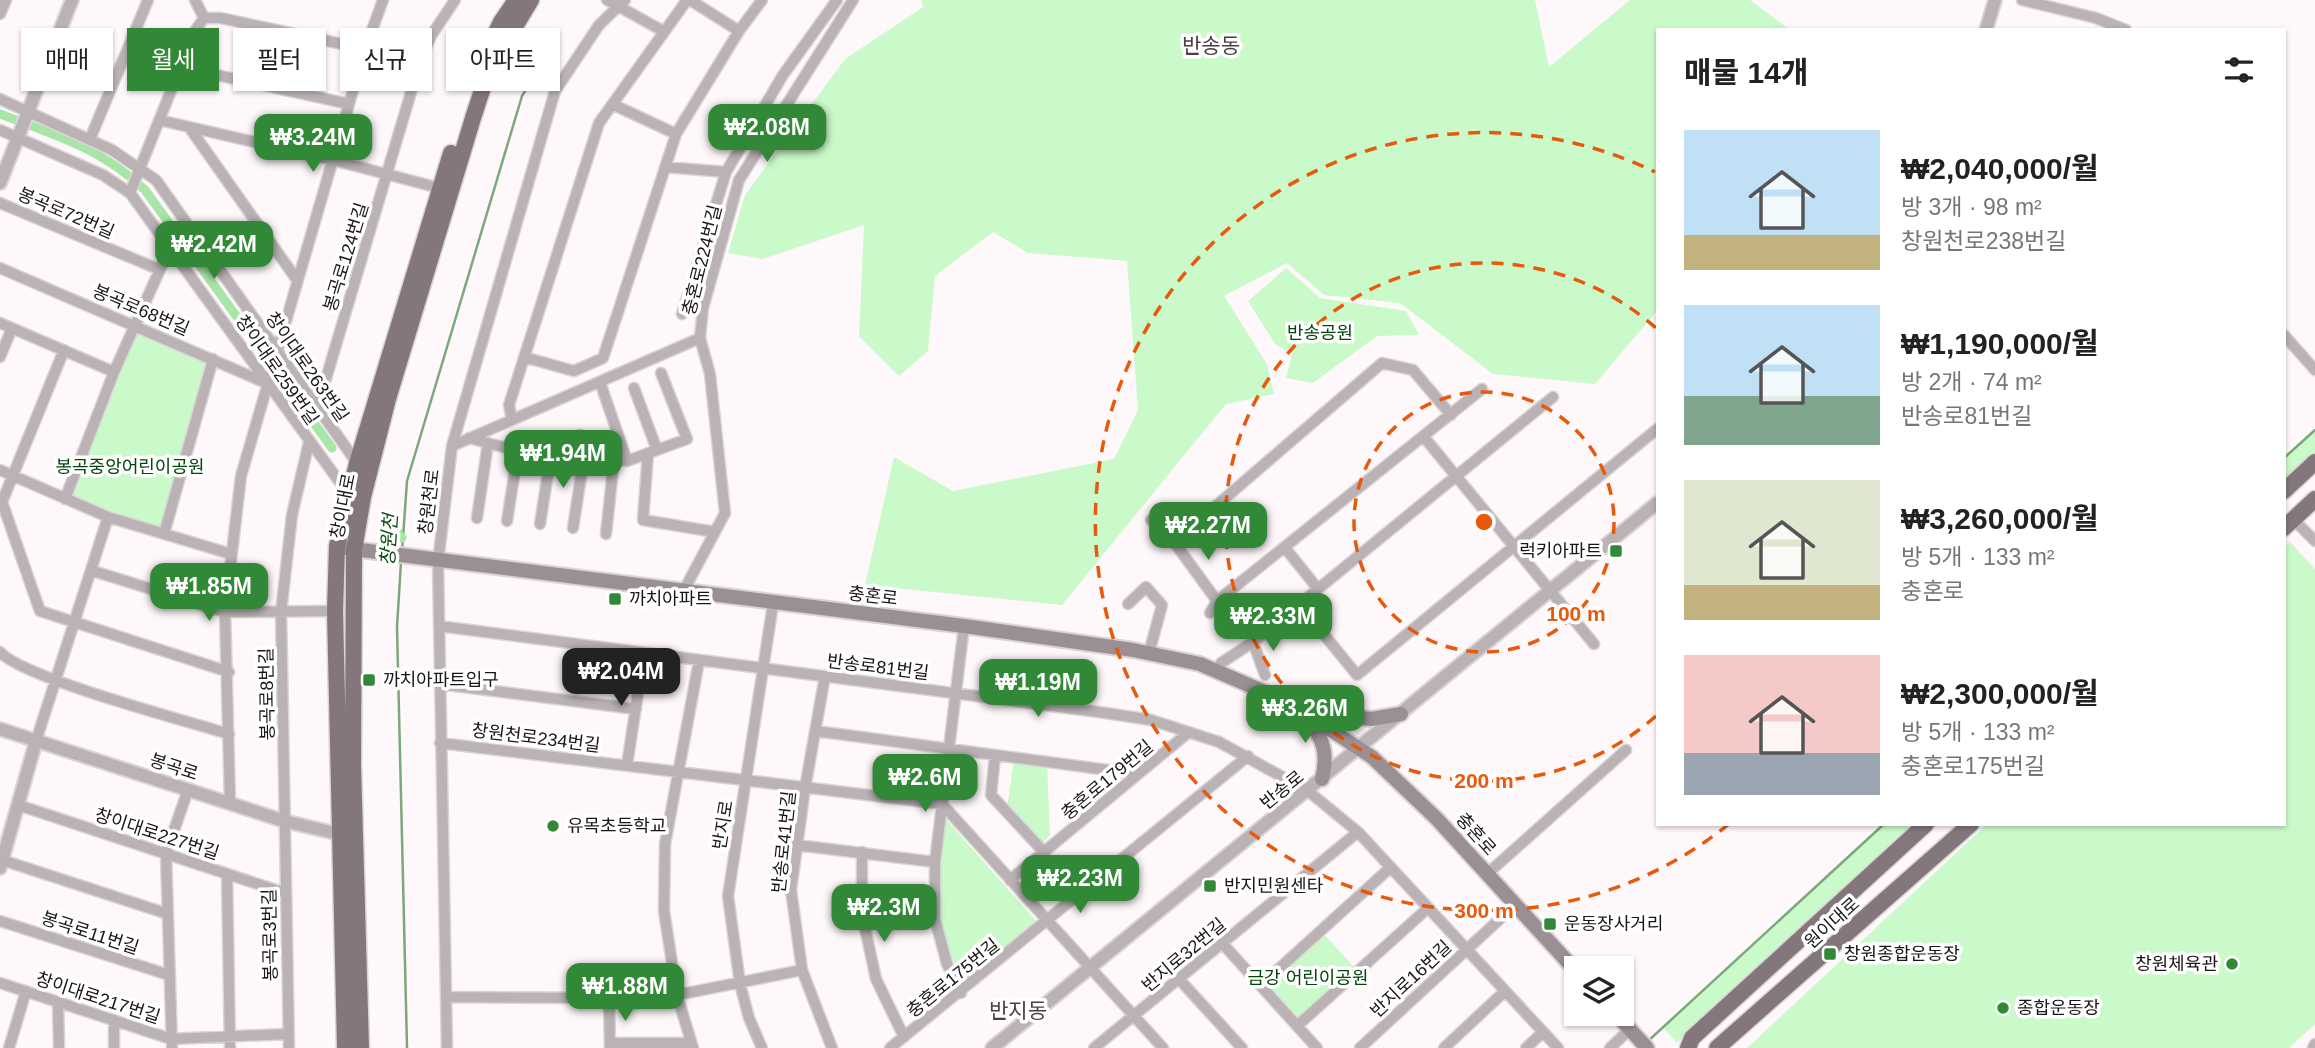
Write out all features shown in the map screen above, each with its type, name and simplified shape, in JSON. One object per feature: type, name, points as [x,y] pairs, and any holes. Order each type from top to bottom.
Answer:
[{"type":"main road","name":"창이대로","points":[[361,1048],[335,611],[337,546],[357,463],[475,77],[501,22],[516,0]]},
{"type":"main road","name":"창이대로","points":[[345,1048],[347,835],[363,497],[388,399],[488,72],[531,0]]},
{"type":"main road","points":[[2286,489],[2315,462]]},
{"type":"main road","points":[[2288,524],[2315,499]]},
{"type":"main road","points":[[337,546],[361,551]]},
{"type":"main road","name":"충혼로","points":[[361,551],[964,626],[1149,653],[1200,664],[1300,710],[1360,748],[1437,819],[1564,958]]},
{"type":"main road","name":"충혼로","points":[[1300,710],[1371,719],[1401,714]]},
{"type":"main road","name":"충혼로","points":[[1300,710],[1322,737],[1325,766],[1322,779]]},
{"type":"main road","name":"원이대로","points":[[1688,1048],[1692,1038],[1924,826]]},
{"type":"main road","name":"원이대로","points":[[1717,1048],[1969,826]]},
{"type":"main road","points":[[1627,1026],[1647,1048]]},
{"type":"street","points":[[0,14],[6,0]]},
{"type":"street","points":[[0,183],[72,0]]},
{"type":"street","points":[[90,139],[148,0]]},
{"type":"street","points":[[195,0],[204,18]]},
{"type":"street","points":[[373,28],[383,0]]},
{"type":"street","name":"봉곡로124번길","points":[[317,409],[420,62],[431,36],[455,0]]},
{"type":"street","points":[[512,419],[509,405],[599,123],[663,31],[689,0],[739,31]]},
{"type":"street","points":[[524,357],[574,371],[603,358],[676,134],[739,31],[762,0]]},
{"type":"street","points":[[681,314],[726,172],[783,75],[837,0]]},
{"type":"street","name":"충혼로224번길","points":[[683,592],[725,513],[710,374],[701,338],[703,308],[739,180],[853,0]]},
{"type":"street","points":[[1987,28],[1995,0]]},
{"type":"street","points":[[2022,0],[2096,18],[2121,28]]},
{"type":"street","points":[[616,3],[663,31]]},
{"type":"street","name":"창원천로","points":[[447,1048],[439,626],[434,561],[452,446],[555,91],[616,3]]},
{"type":"street","points":[[204,18],[221,18],[340,44]]},
{"type":"street","points":[[197,28],[204,18]]},
{"type":"street","points":[[219,76],[349,104]]},
{"type":"street","points":[[131,190],[170,91]]},
{"type":"street","points":[[230,803],[229,672],[225,612],[241,476],[353,91]]},
{"type":"street","points":[[0,99],[28,115]]},
{"type":"street","points":[[614,104],[676,134]]},
{"type":"street","name":"창이대로263번길","points":[[28,115],[90,139],[156,180],[276,355],[357,463]]},
{"type":"street","points":[[159,120],[333,160],[439,188]]},
{"type":"street","points":[[189,127],[297,280]]},
{"type":"street","points":[[0,130],[19,137]]},
{"type":"street","name":"창이대로259번길","points":[[19,137],[131,190],[170,247],[269,379],[309,442],[349,495]]},
{"type":"street","points":[[665,167],[726,172]]},
{"type":"street","name":"봉곡로72번길","points":[[0,203],[158,269]]},
{"type":"street","points":[[65,499],[114,372],[170,247]]},
{"type":"street","name":"봉곡로68번길","points":[[0,268],[214,359],[269,379]]},
{"type":"street","points":[[0,323],[114,372]]},
{"type":"street","points":[[0,356],[12,328]]},
{"type":"street","points":[[2286,337],[2315,370]]},
{"type":"street","points":[[452,446],[701,338]]},
{"type":"street","points":[[64,350],[2,502],[40,611],[229,672]]},
{"type":"street","points":[[164,534],[214,359]]},
{"type":"street","points":[[1174,542],[1382,363],[1413,370],[1451,415]]},
{"type":"street","points":[[470,438],[518,451],[628,461],[687,439],[661,373]]},
{"type":"street","points":[[600,382],[628,461]]},
{"type":"street","points":[[634,388],[653,452],[643,520],[715,532]]},
{"type":"street","points":[[1210,613],[1217,601],[1286,549],[1482,389]]},
{"type":"street","points":[[1221,663],[1253,642],[1553,397]]},
{"type":"street","points":[[1299,604],[1357,675],[1656,430]]},
{"type":"street","points":[[533,452],[580,435]]},
{"type":"street","points":[[1424,437],[1594,645]]},
{"type":"street","name":"봉곡로8번길","points":[[284,821],[281,612],[292,515],[309,442]]},
{"type":"street","points":[[477,518],[488,443]]},
{"type":"street","points":[[508,521],[518,451]]},
{"type":"street","points":[[540,524],[551,454]]},
{"type":"street","points":[[573,528],[584,457]]},
{"type":"street","points":[[606,534],[614,460]]},
{"type":"street","points":[[0,470],[108,517],[231,554]]},
{"type":"street","name":"반송로","points":[[992,1048],[1656,504]]},
{"type":"street","points":[[108,517],[93,571],[55,679],[1,864],[167,914]]},
{"type":"street","points":[[1151,520],[1174,542],[1217,601]]},
{"type":"street","points":[[2288,524],[2315,541]]},
{"type":"street","points":[[1286,549],[1318,589]]},
{"type":"street","points":[[93,571],[225,612],[335,611]]},
{"type":"street","points":[[1128,604],[1146,587],[1162,605],[1149,653]]},
{"type":"street","name":"반지로","points":[[762,1048],[749,1018],[740,984],[728,896],[774,604]]},
{"type":"street","name":"반송로81번길","points":[[439,626],[1129,716],[1189,732],[1248,757],[1308,790],[1358,832],[1558,1048]]},
{"type":"street","points":[[961,993],[947,964],[934,919],[934,862],[964,626]]},
{"type":"street","points":[[1253,642],[1265,675]]},
{"type":"street","points":[[0,652],[7,660],[55,679],[229,734]]},
{"type":"street","points":[[627,765],[644,654]]},
{"type":"street","points":[[609,998],[610,1046],[692,1045],[677,995],[664,911],[665,844],[699,661]]},
{"type":"street","name":"반송로41번길","points":[[825,676],[805,788],[791,890],[802,970],[832,1048]]},
{"type":"street","points":[[439,684],[636,709]]},
{"type":"street","name":"봉곡로","points":[[0,729],[284,821],[347,835]]},
{"type":"street","points":[[816,731],[1138,774]]},
{"type":"street","name":"충혼로179번길","points":[[1010,880],[1189,732]]},
{"type":"street","name":"창원천로234번길","points":[[440,743],[942,804]]},
{"type":"street","points":[[1487,874],[1626,750]]},
{"type":"street","points":[[995,755],[991,795],[1044,852]]},
{"type":"street","name":"충혼로175번길","points":[[890,1048],[961,993],[1248,757]]},
{"type":"street","points":[[172,1043],[166,853],[188,790]]},
{"type":"street","points":[[942,804],[1163,1048]]},
{"type":"street","name":"창이대로227번길","points":[[18,805],[285,893]]},
{"type":"street","name":"봉곡로3번길","points":[[284,821],[289,1048]]},
{"type":"street","points":[[1900,849],[1909,826]]},
{"type":"street","name":"반지로32번길","points":[[1094,1048],[1358,832]]},
{"type":"street","points":[[796,845],[934,862]]},
{"type":"street","name":"충혼로175번길","points":[[862,852],[862,914],[876,979],[904,1037]]},
{"type":"street","points":[[1261,985],[1391,867]]},
{"type":"street","points":[[227,874],[230,1048]]},
{"type":"street","name":"반지로16번길","points":[[1360,1048],[1515,905]]},
{"type":"street","points":[[1297,1026],[1428,908]]},
{"type":"street","name":"봉곡로11번길","points":[[0,921],[169,975]]},
{"type":"street","points":[[1222,943],[1317,1048]]},
{"type":"street","points":[[446,997],[609,998],[677,995],[802,970]]},
{"type":"street","points":[[1179,979],[1242,1048]]},
{"type":"street","name":"창이대로217번길","points":[[0,983],[114,1020],[172,1043],[230,1035],[288,1034]]},
{"type":"street","points":[[9,1048],[26,991]]},
{"type":"street","points":[[1444,1048],[1505,991]]},
{"type":"street","points":[[58,1002],[59,1048]]},
{"type":"street","points":[[114,1020],[114,1048]]},
{"type":"street","points":[[1610,1048],[1631,1031]]},
{"type":"street","points":[[1526,1048],[1543,1032]]},
{"type":"green space","points":[[921,0],[1535,0],[1549,67],[1630,0],[1750,0],[1787,28],[1656,28],[1656,312],[1595,384],[1493,374],[1400,303],[1324,295],[1287,263],[1224,296],[1267,364],[1274,394],[1226,404],[1062,605],[865,585],[894,457],[953,491],[1114,459],[1138,410],[1127,261],[1028,253],[993,232],[935,276],[928,351],[899,376],[859,336],[864,225],[763,259],[728,253],[745,195],[845,59],[923,7]]},
{"type":"green space","name":"반송공원","points":[[1286,268],[1320,298],[1406,311],[1419,335],[1377,336],[1313,383],[1286,378],[1292,354],[1275,344],[1248,301]]},
{"type":"green space","name":"봉곡중앙어린이공원","points":[[137,329],[205,361],[206,365],[160,528],[70,497]]},
{"type":"green space","points":[[2315,429],[2315,457],[2286,484],[2286,455]]},
{"type":"green space","points":[[2290,542],[2315,569],[2315,1024],[2289,1048],[1747,1048],[1985,826],[2286,826],[2286,546]]},
{"type":"green space","points":[[1014,759],[1047,763],[1050,835],[1041,845],[1007,808]]},
{"type":"green space","points":[[944,817],[1038,923],[965,983],[946,943],[939,902]]},
{"type":"green space","points":[[1880,826],[1907,826],[1907,830],[1677,1043],[1663,1027]]},
{"type":"green space","name":"금강 어린이공원","points":[[1322,932],[1355,968],[1298,1022],[1264,986]]},
{"type":"waterway","name":"창원천","points":[[402,552],[407,481],[525,91]]},
{"type":"waterway","points":[[0,114],[77,144],[112,163],[145,190],[332,448]]},
{"type":"waterway","points":[[2286,456],[2315,430]]},
{"type":"waterway","points":[[387,519],[402,538]]},
{"type":"waterway","name":"창원천","points":[[401,562],[397,627],[407,1048]]},
{"type":"waterway","points":[[1647,1042],[1882,826]]},
{"type":"place","name":"럭키아파트","points":[[1616,551]]},
{"type":"place","name":"까치아파트","points":[[615,599]]},
{"type":"place","name":"까치아파트입구","points":[[369,680]]},
{"type":"place","name":"유목초등학교","points":[[553,826]]},
{"type":"place","name":"반지민원센타","points":[[1210,886]]},
{"type":"place","name":"운동장사거리","points":[[1550,924]]},
{"type":"place","name":"창원종합운동장","points":[[1830,954]]},
{"type":"place","name":"창원체육관","points":[[2232,964]]},
{"type":"place","name":"종합운동장","points":[[2003,1008]]},
{"type":"district","name":"반송동","points":[[1211,45]]},
{"type":"district","name":"반지동","points":[[1018,1010]]}]
